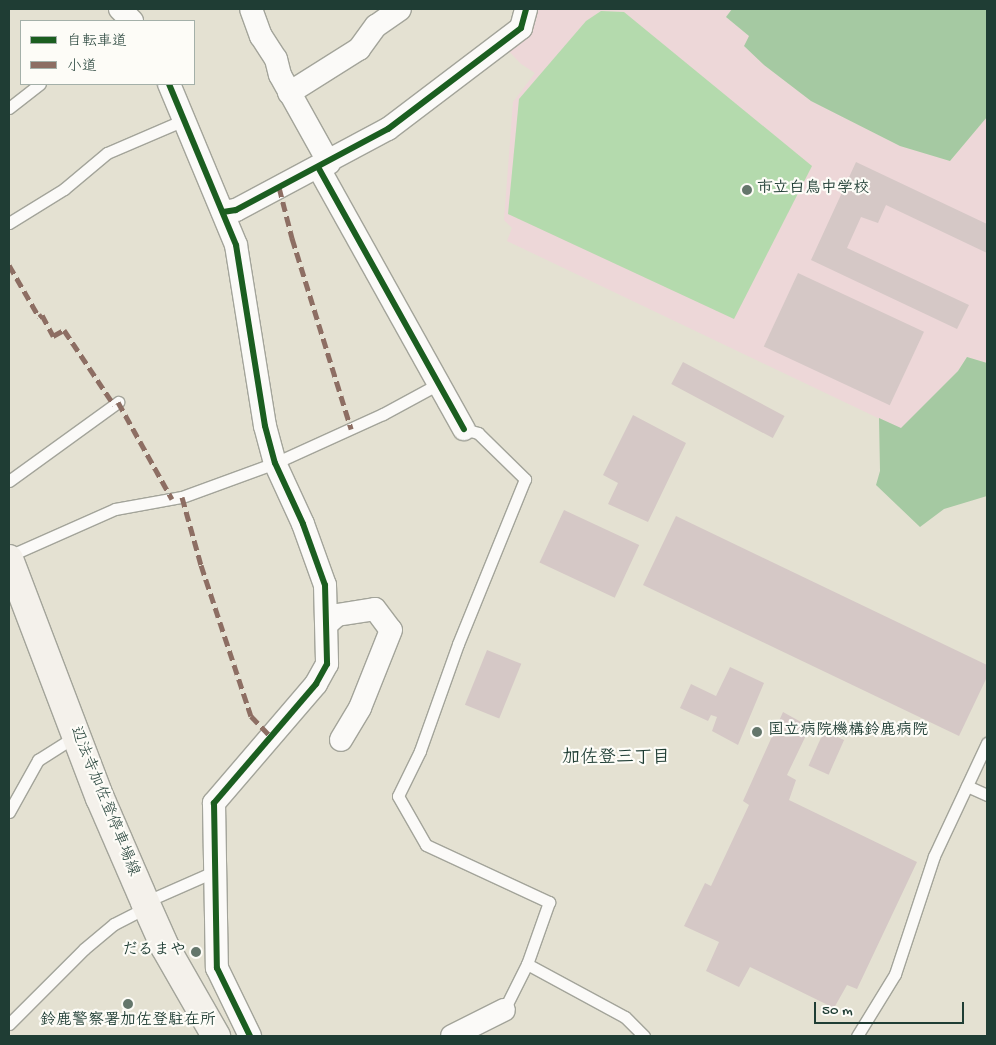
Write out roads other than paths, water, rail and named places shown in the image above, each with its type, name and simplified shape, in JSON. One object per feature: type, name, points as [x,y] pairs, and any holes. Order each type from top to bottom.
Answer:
[{"type":"main road","name":"辺法寺加佐登停車場線","points":[[9,558],[76,736],[146,905],[165,947],[216,1036]]},
{"type":"street","points":[[251,9],[252,18],[276,59],[289,93],[323,165],[464,429]]},
{"type":"street","points":[[289,93],[359,49],[376,26],[400,9]]},
{"type":"street","points":[[224,212],[236,210],[388,129],[521,28],[526,9]]},
{"type":"street","points":[[169,85],[224,212],[236,245],[265,426],[275,463],[316,556],[325,584],[327,664],[316,684],[214,804],[213,872],[217,968],[250,1036]]},
{"type":"street","points":[[327,624],[337,615],[375,609],[391,630],[360,708],[341,740]]},
{"type":"street","points":[[452,1036],[504,1010]]},
{"type":"lane","points":[[9,108],[39,85]]},
{"type":"lane","points":[[9,223],[64,189],[107,153],[184,120]]},
{"type":"lane","points":[[9,558],[116,509],[182,497],[275,463],[383,414],[440,383]]},
{"type":"lane","points":[[9,481],[118,402]]},
{"type":"lane","points":[[464,429],[478,433],[525,478],[458,644],[420,751],[398,796],[426,845],[549,902],[527,964],[504,1010]]},
{"type":"lane","points":[[9,812],[38,760],[76,736]]},
{"type":"lane","points":[[857,1036],[896,974],[934,856],[987,742]]},
{"type":"lane","points":[[967,786],[987,795]]},
{"type":"lane","points":[[9,1024],[84,949],[114,924],[146,905],[213,872]]},
{"type":"lane","points":[[527,964],[625,1017],[644,1036]]},
{"type":"place","name":"市立白鳥中学校","points":[[747,190]]},
{"type":"place","name":"国立病院機構鈴鹿病院","points":[[757,732]]},
{"type":"place","name":"だるまや","points":[[196,952]]},
{"type":"place","name":"鈴鹿警察署加佐登駐在所","points":[[128,1004]]},
{"type":"district","name":"加佐登三丁目","points":[[616,759]]}]
